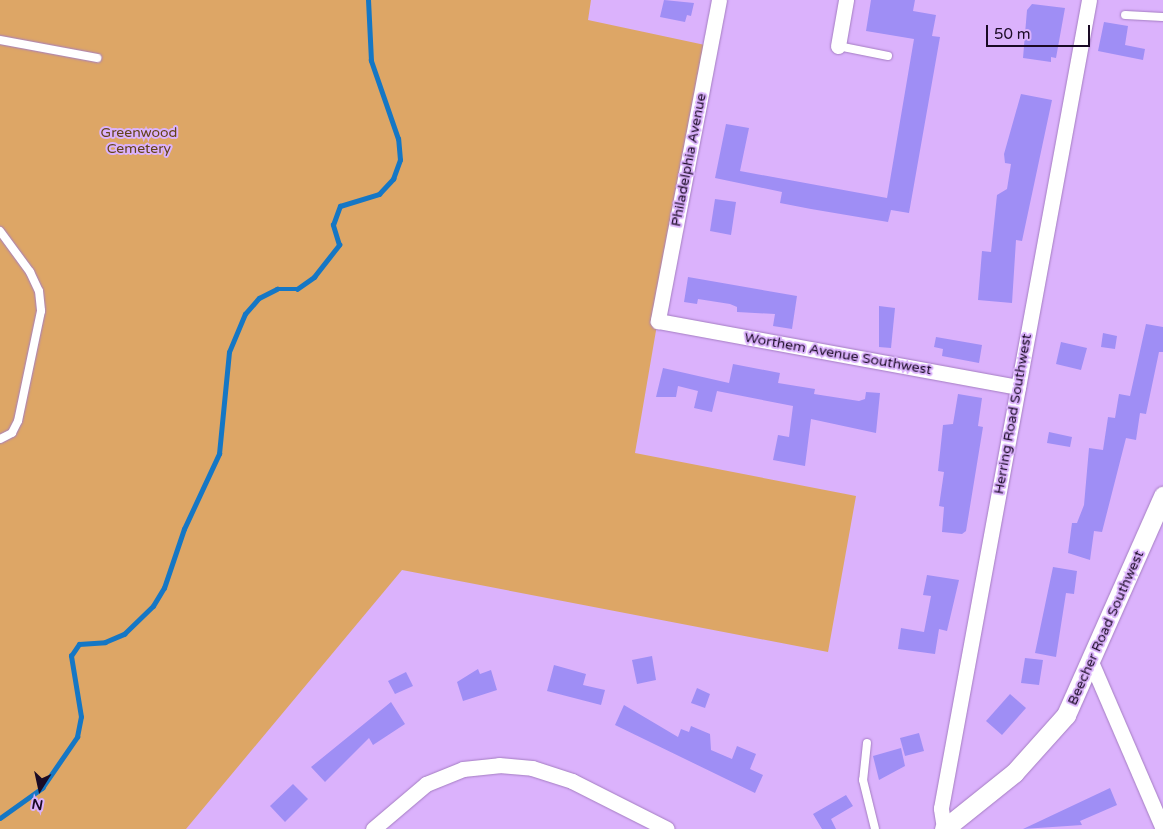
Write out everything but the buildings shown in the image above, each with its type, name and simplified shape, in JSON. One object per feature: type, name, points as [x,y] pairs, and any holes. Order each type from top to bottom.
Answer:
[{"type":"street","name":"Philadelphia Avenue","points":[[658,321],[719,0]]},
{"type":"street","points":[[838,46],[846,0]]},
{"type":"street","name":"Herring Road Southwest","points":[[944,829],[941,808],[1089,0]]},
{"type":"street","name":"Worthem Avenue Southwest","points":[[658,321],[1018,387]]},
{"type":"street","name":"Beecher Road Southwest","points":[[944,829],[1044,744],[1066,715],[1092,664],[1163,496]]},
{"type":"street","points":[[1092,664],[1163,829]]},
{"type":"street","points":[[373,829],[426,784],[463,769],[499,764],[532,768],[572,781],[667,829]]},
{"type":"lane","points":[[1125,16],[1163,17]]},
{"type":"lane","points":[[0,40],[97,58]]},
{"type":"lane","points":[[838,46],[888,56]]},
{"type":"lane","points":[[0,231],[30,272],[39,291],[41,311],[18,421],[12,433],[0,439]]},
{"type":"lane","points":[[867,743],[864,780],[875,829]]},
{"type":"green space","name":"Greenwood Cemetery","points":[[0,0],[591,0],[588,20],[705,45],[635,453],[856,496],[828,652],[402,570],[186,829],[0,829]]},
{"type":"waterway","points":[[0,818],[42,788],[77,737],[81,717],[71,656],[79,644],[105,642],[124,634],[153,606],[164,588],[184,529],[219,454],[229,352],[245,314],[259,298],[277,289],[297,289],[314,277],[339,245],[333,225],[340,206],[379,194],[393,179],[400,160],[398,139],[371,61],[368,0]]}]
